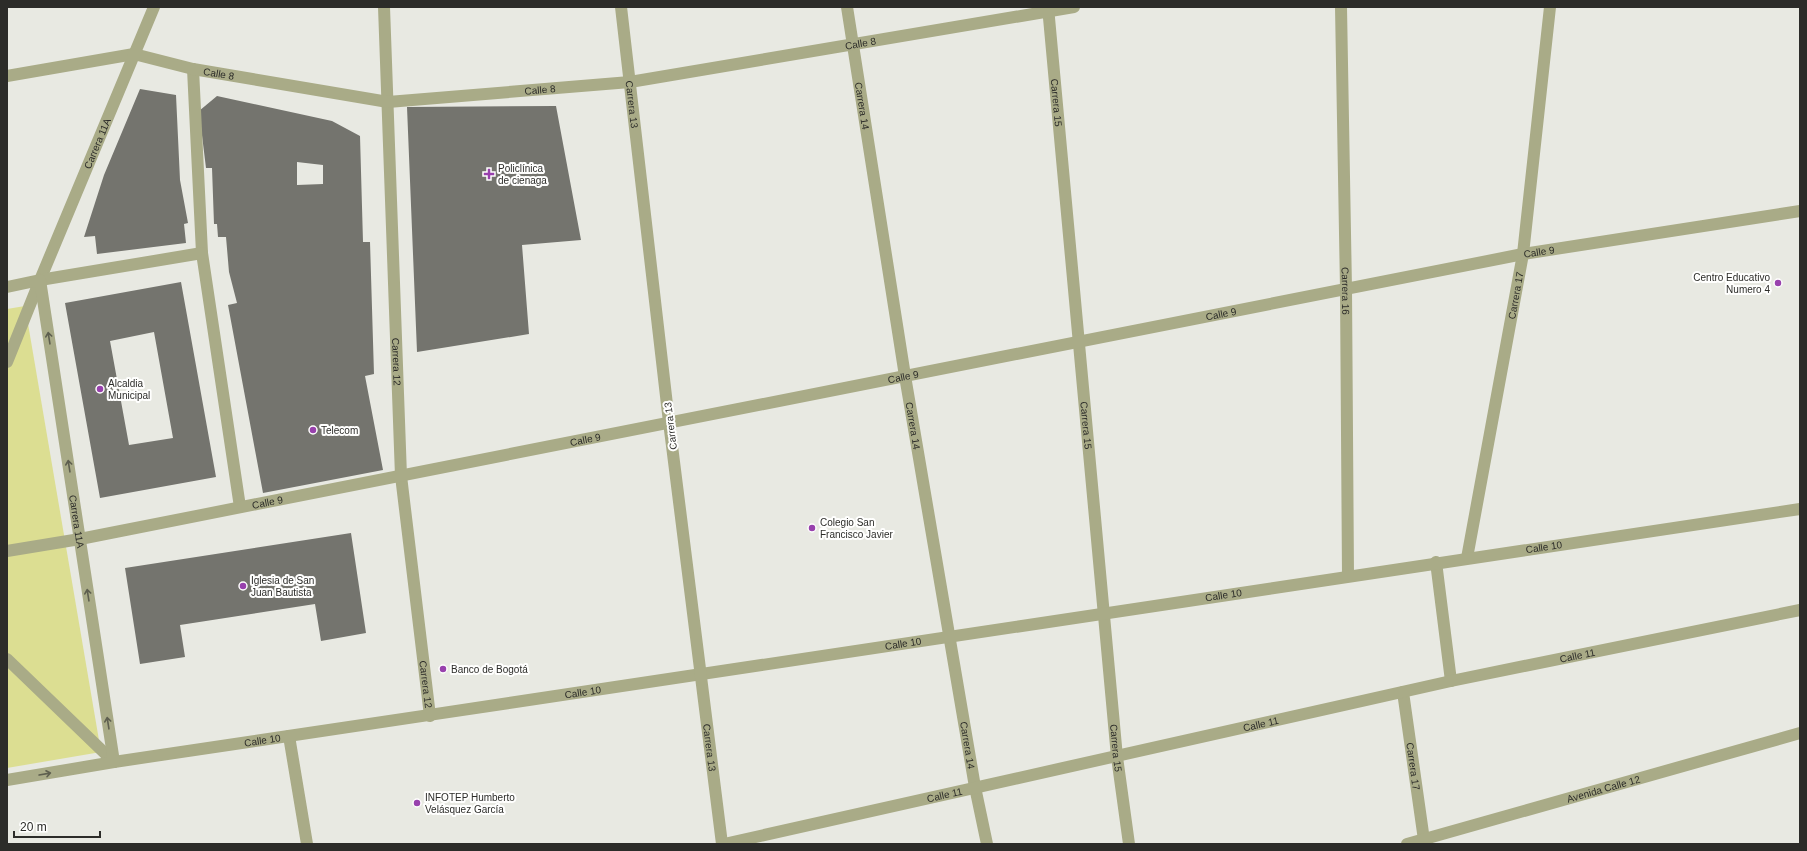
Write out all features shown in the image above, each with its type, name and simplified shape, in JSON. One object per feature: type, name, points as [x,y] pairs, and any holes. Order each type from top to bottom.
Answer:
[{"type":"street","name":"Carrera 11A","points":[[7,362],[154,7]]},
{"type":"street","name":"Carrera 12","points":[[384,7],[401,476],[430,716]]},
{"type":"street","name":"Carrera 13","points":[[621,7],[669,422],[723,844]]},
{"type":"street","name":"Carrera 14","points":[[847,7],[905,376],[975,787],[987,844]]},
{"type":"street","name":"Calle 8","points":[[7,76],[134,54],[193,69],[388,102],[630,82],[853,45],[1048,9],[1074,7]]},
{"type":"street","name":"Carrera 16","points":[[1340,7],[1346,290],[1348,576]]},
{"type":"street","name":"Carrera 17","points":[[1467,558],[1523,254],[1550,7]]},
{"type":"street","name":"Carrera 15","points":[[1048,9],[1117,756],[1129,844]]},
{"type":"street","points":[[193,69],[202,253],[240,506]]},
{"type":"street","name":"Calle 9","points":[[7,551],[401,476],[1523,254],[1800,211]]},
{"type":"street","points":[[7,287],[40,280],[202,253]]},
{"type":"street","name":"Carrera 11A","points":[[40,280],[114,762]]},
{"type":"street","name":"Calle 10","points":[[7,780],[114,762],[430,716],[700,673],[1436,562],[1800,510]]},
{"type":"street","points":[[1436,562],[1451,681]]},
{"type":"street","name":"Calle 11","points":[[723,844],[1451,681],[1800,610]]},
{"type":"street","points":[[7,659],[114,762]]},
{"type":"street","name":"Carrera 17","points":[[1403,692],[1424,840]]},
{"type":"street","name":"Avenida Calle 12","points":[[1407,844],[1800,733]]},
{"type":"street","points":[[289,736],[307,844]]},
{"type":"green space","points":[[25,306],[101,752],[7,768],[7,309]]},
{"type":"building","points":[[140,89],[176,95],[180,180],[188,223],[184,224],[186,243],[97,254],[95,236],[84,237],[104,175]]},
{"type":"building","points":[[217,96],[332,121],[360,136],[363,242],[370,242],[374,374],[365,376],[383,470],[263,493],[228,305],[237,303],[229,272],[226,237],[218,237],[217,224],[214,224],[212,168],[206,168],[199,111]],"holes":[[[297,162],[323,165],[323,184],[297,185]]]},
{"type":"building","name":"Policlínica de cienaga","points":[[556,106],[581,240],[522,245],[529,334],[417,352],[407,107]]},
{"type":"building","name":"Alcaldia Municipal","points":[[181,282],[216,477],[100,498],[65,303]],"holes":[[[154,332],[173,438],[129,445],[110,341]]]},
{"type":"building","name":"Iglesia de San Juan Bautista","points":[[351,533],[366,633],[321,641],[315,604],[180,625],[185,657],[140,664],[125,568]]},
{"type":"place","name":"Policlínica de cienaga","points":[[489,174]]},
{"type":"place","name":"Centro Educativo Numero 4","points":[[1778,283]]},
{"type":"place","name":"Alcaldia Municipal","points":[[100,389]]},
{"type":"place","name":"Telecom","points":[[313,430]]},
{"type":"place","name":"Colegio San Francisco Javier","points":[[812,528]]},
{"type":"place","name":"Iglesia de San Juan Bautista","points":[[243,586]]},
{"type":"place","name":"Banco de Bogotá","points":[[443,669]]},
{"type":"place","name":"INFOTEP Humberto Velásquez García","points":[[417,803]]}]
